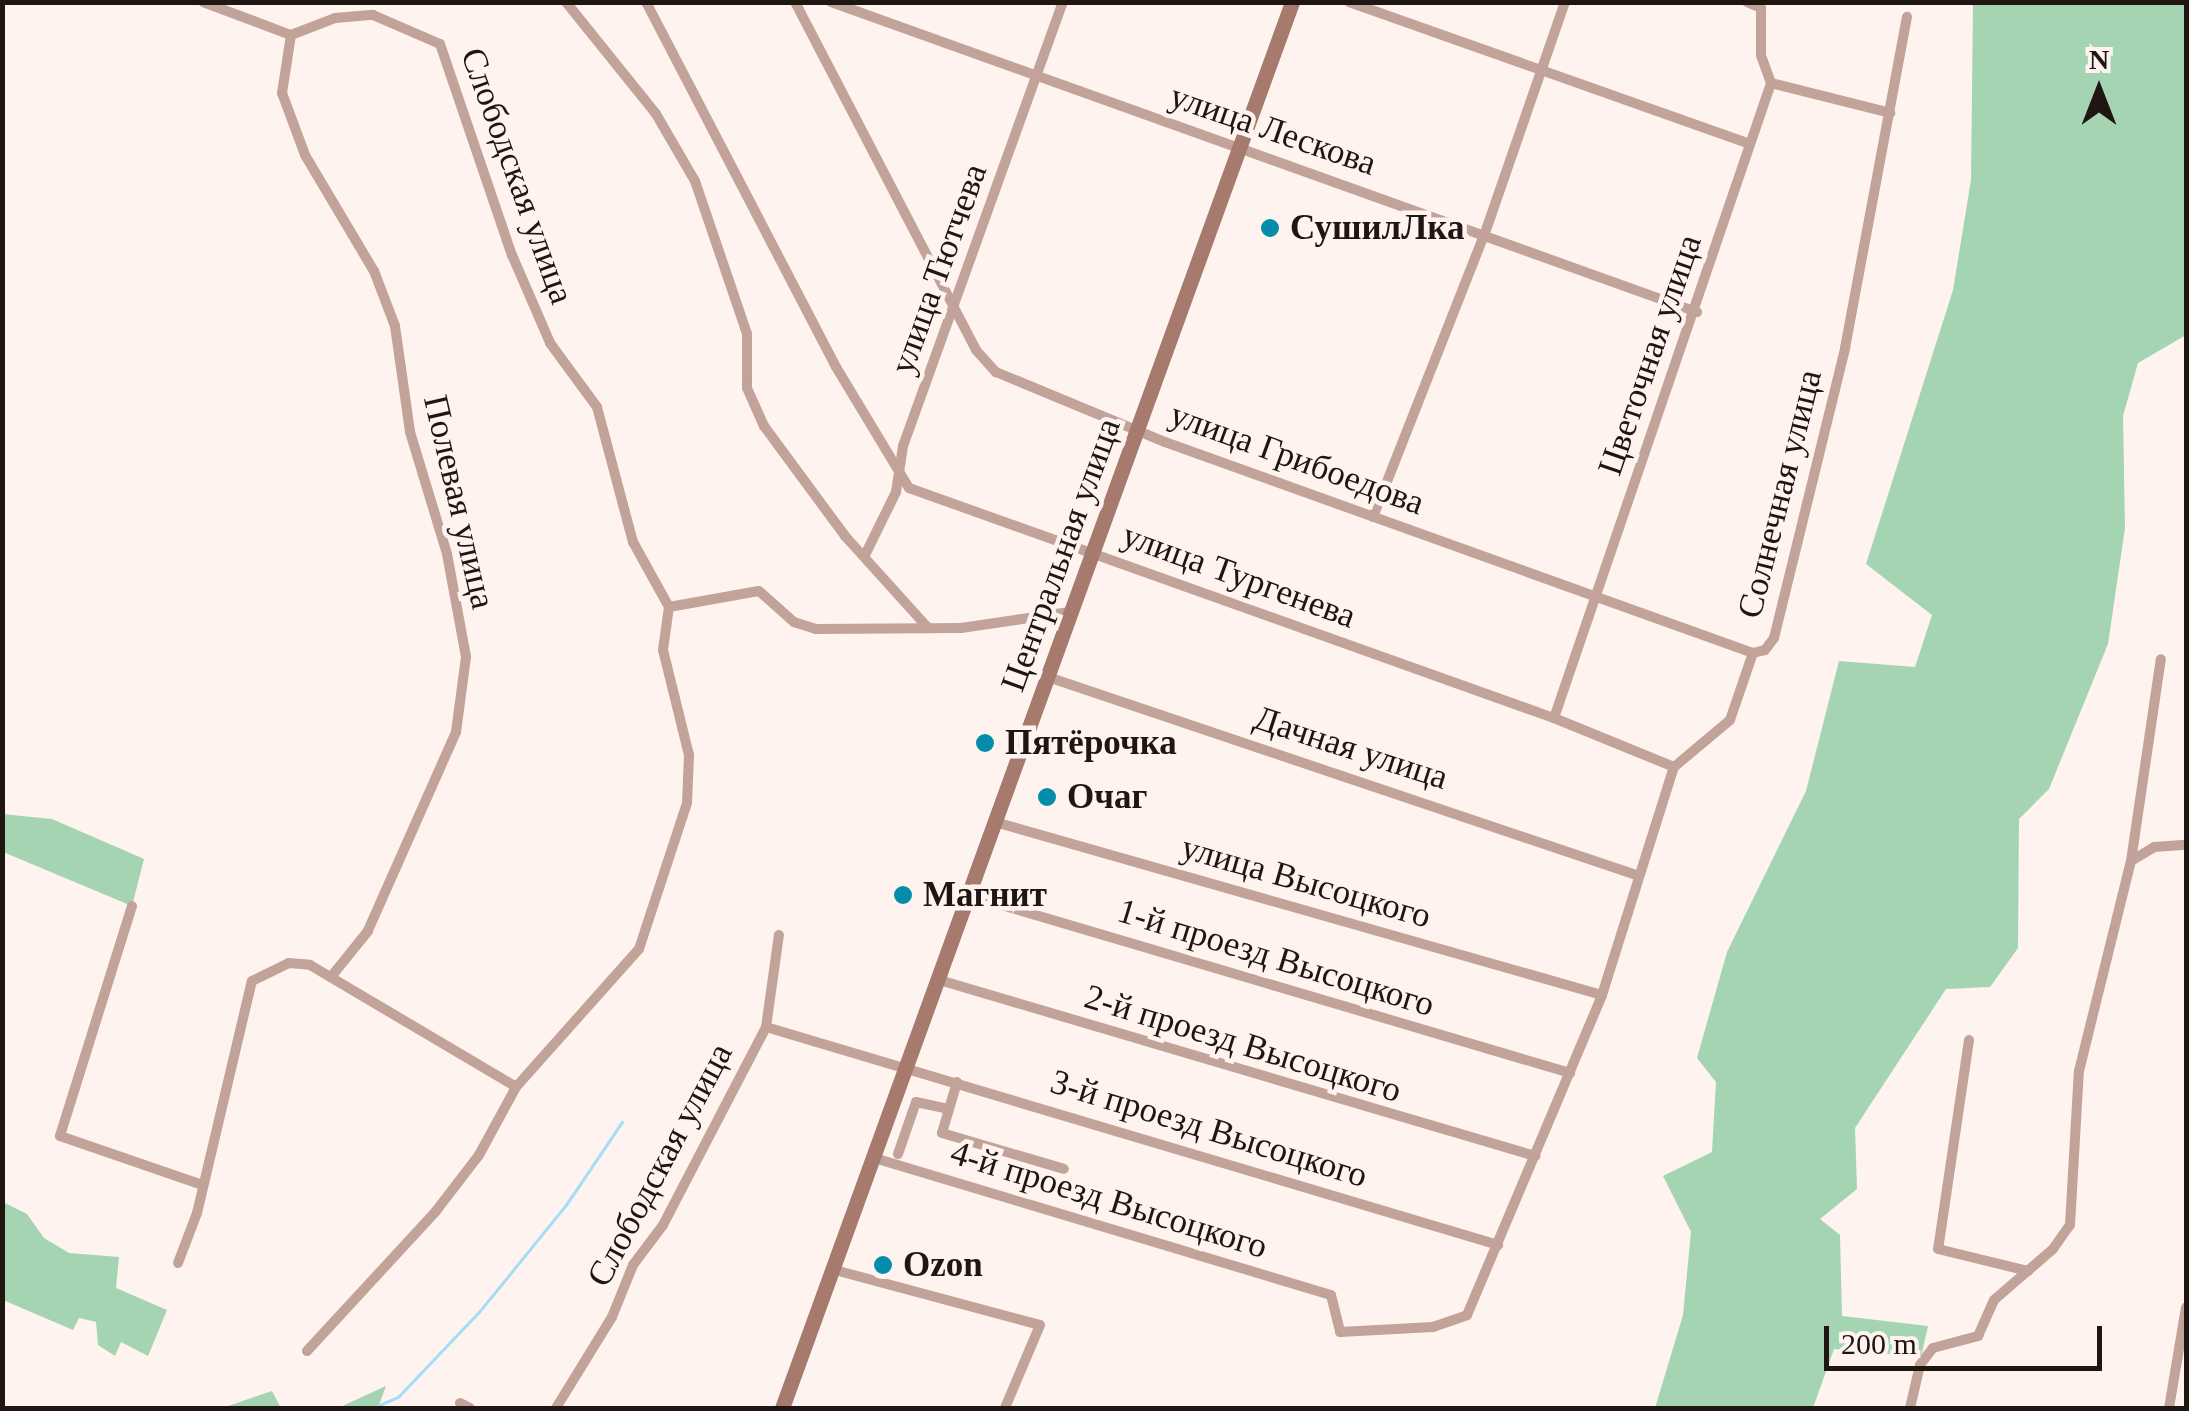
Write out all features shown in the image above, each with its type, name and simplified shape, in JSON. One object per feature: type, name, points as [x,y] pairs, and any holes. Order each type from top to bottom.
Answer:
[{"type":"street","points":[[203,2],[291,35]]},
{"type":"street","points":[[566,2],[656,114],[695,181],[747,334],[747,388],[776,442],[845,536],[866,553],[928,628]]},
{"type":"street","points":[[646,2],[896,476]]},
{"type":"street","name":"улица Грибоедова","points":[[794,2],[976,350],[996,372],[1373,517],[1753,653]]},
{"type":"street","name":"улица Лескова","points":[[831,2],[1697,312]]},
{"type":"street","name":"улица Тютчева","points":[[866,553],[896,492],[896,476],[1063,2]]},
{"type":"street","name":"Центральная улица","points":[[782,1408],[1292,2]]},
{"type":"street","points":[[1349,2],[1750,144]]},
{"type":"street","points":[[1373,517],[1485,233],[1565,2]]},
{"type":"street","points":[[1747,2],[1761,8],[1761,55],[1771,83],[1890,113]]},
{"type":"street","name":"Слободская улица","points":[[291,35],[335,18],[373,15],[440,44],[452,64],[512,254],[550,342],[598,407],[633,542],[670,607]]},
{"type":"street","name":"Солнечная улица","points":[[1674,767],[1730,720],[1753,653],[1766,650],[1774,638],[1791,582],[1908,17]]},
{"type":"street","name":"Полевая улица","points":[[291,35],[282,93],[304,155],[374,271],[394,326],[410,432],[448,554],[466,656],[456,732],[368,931],[331,977]]},
{"type":"street","name":"Цветочная улица","points":[[1554,718],[1593,595],[1697,312],[1771,83]]},
{"type":"street","name":"улица Тургенева","points":[[896,476],[909,488],[1554,718],[1674,767]]},
{"type":"street","points":[[307,1351],[436,1211],[479,1155],[516,1087],[639,949],[684,825],[689,755],[663,650],[670,607],[759,591],[794,622],[816,629],[928,628],[1070,612]]},
{"type":"street","points":[[1910,1408],[1920,1366],[1933,1348],[1978,1336],[1994,1300],[2028,1271],[2070,1225],[2079,1071],[2131,861],[2161,659]]},
{"type":"street","name":"Дачная улица","points":[[1048,677],[1636,875]]},
{"type":"street","points":[[1498,1244],[1630,922],[1636,875],[1674,767]]},
{"type":"street","name":"улица Высоцкого","points":[[995,822],[1602,996]]},
{"type":"street","points":[[2131,861],[2154,847],[2186,844]]},
{"type":"street","name":"1-й проезд Высоцкого","points":[[968,895],[1570,1073]]},
{"type":"street","points":[[132,906],[60,1136],[202,1184]]},
{"type":"street","name":"Слободская улица","points":[[556,1408],[612,1317],[633,1265],[663,1225],[766,1026],[779,935]]},
{"type":"street","points":[[178,1263],[202,1184],[252,980],[288,963],[331,977],[516,1087]]},
{"type":"street","name":"2-й проезд Высоцкого","points":[[936,979],[1535,1156]]},
{"type":"street","name":"3-й проезд Высоцкого","points":[[766,1026],[1498,1244]]},
{"type":"street","points":[[1969,1040],[1938,1248],[2028,1271]]},
{"type":"street","points":[[957,1082],[942,1133],[1064,1169]]},
{"type":"street","points":[[898,1154],[916,1102],[950,1109]]},
{"type":"street","name":"4-й проезд Высоцкого","points":[[871,1157],[1331,1295],[1340,1332],[1458,1320],[1476,1304],[1498,1244]]},
{"type":"street","points":[[831,1268],[1040,1325],[1006,1408]]},
{"type":"street","points":[[2169,1408],[2186,1307]]},
{"type":"green space","points":[[1973,3],[2186,3],[2186,335],[2138,363],[2123,416],[2125,528],[2108,644],[2049,789],[2019,819],[2018,948],[1990,987],[1946,989],[1855,1128],[1857,1189],[1820,1219],[1840,1235],[1842,1316],[1928,1326],[1921,1357],[1834,1349],[1813,1408],[1655,1408],[1683,1315],[1691,1232],[1663,1176],[1712,1152],[1716,1082],[1697,1058],[1727,952],[1806,791],[1839,661],[1915,667],[1932,615],[1866,564],[1953,290],[1971,180]]},
{"type":"green space","points":[[2,814],[52,819],[144,859],[132,906],[3,852]]},
{"type":"green space","points":[[3,1202],[27,1214],[44,1238],[69,1253],[119,1257],[116,1288],[167,1310],[148,1356],[121,1342],[115,1356],[98,1345],[96,1322],[79,1318],[73,1330],[3,1300]]},
{"type":"green space","points":[[386,1386],[378,1408],[338,1408]]},
{"type":"green space","points":[[272,1391],[281,1408],[222,1408]]},
{"type":"waterway","points":[[373,1408],[398,1397],[479,1312],[566,1205],[622,1122]]},
{"type":"place","name":"СушилЛка","points":[[1270,228]]},
{"type":"place","name":"Пятёрочка","points":[[985,743]]},
{"type":"place","name":"Очаг","points":[[1047,797]]},
{"type":"place","name":"Магнит","points":[[903,895]]},
{"type":"place","name":"Ozon","points":[[883,1265]]}]
